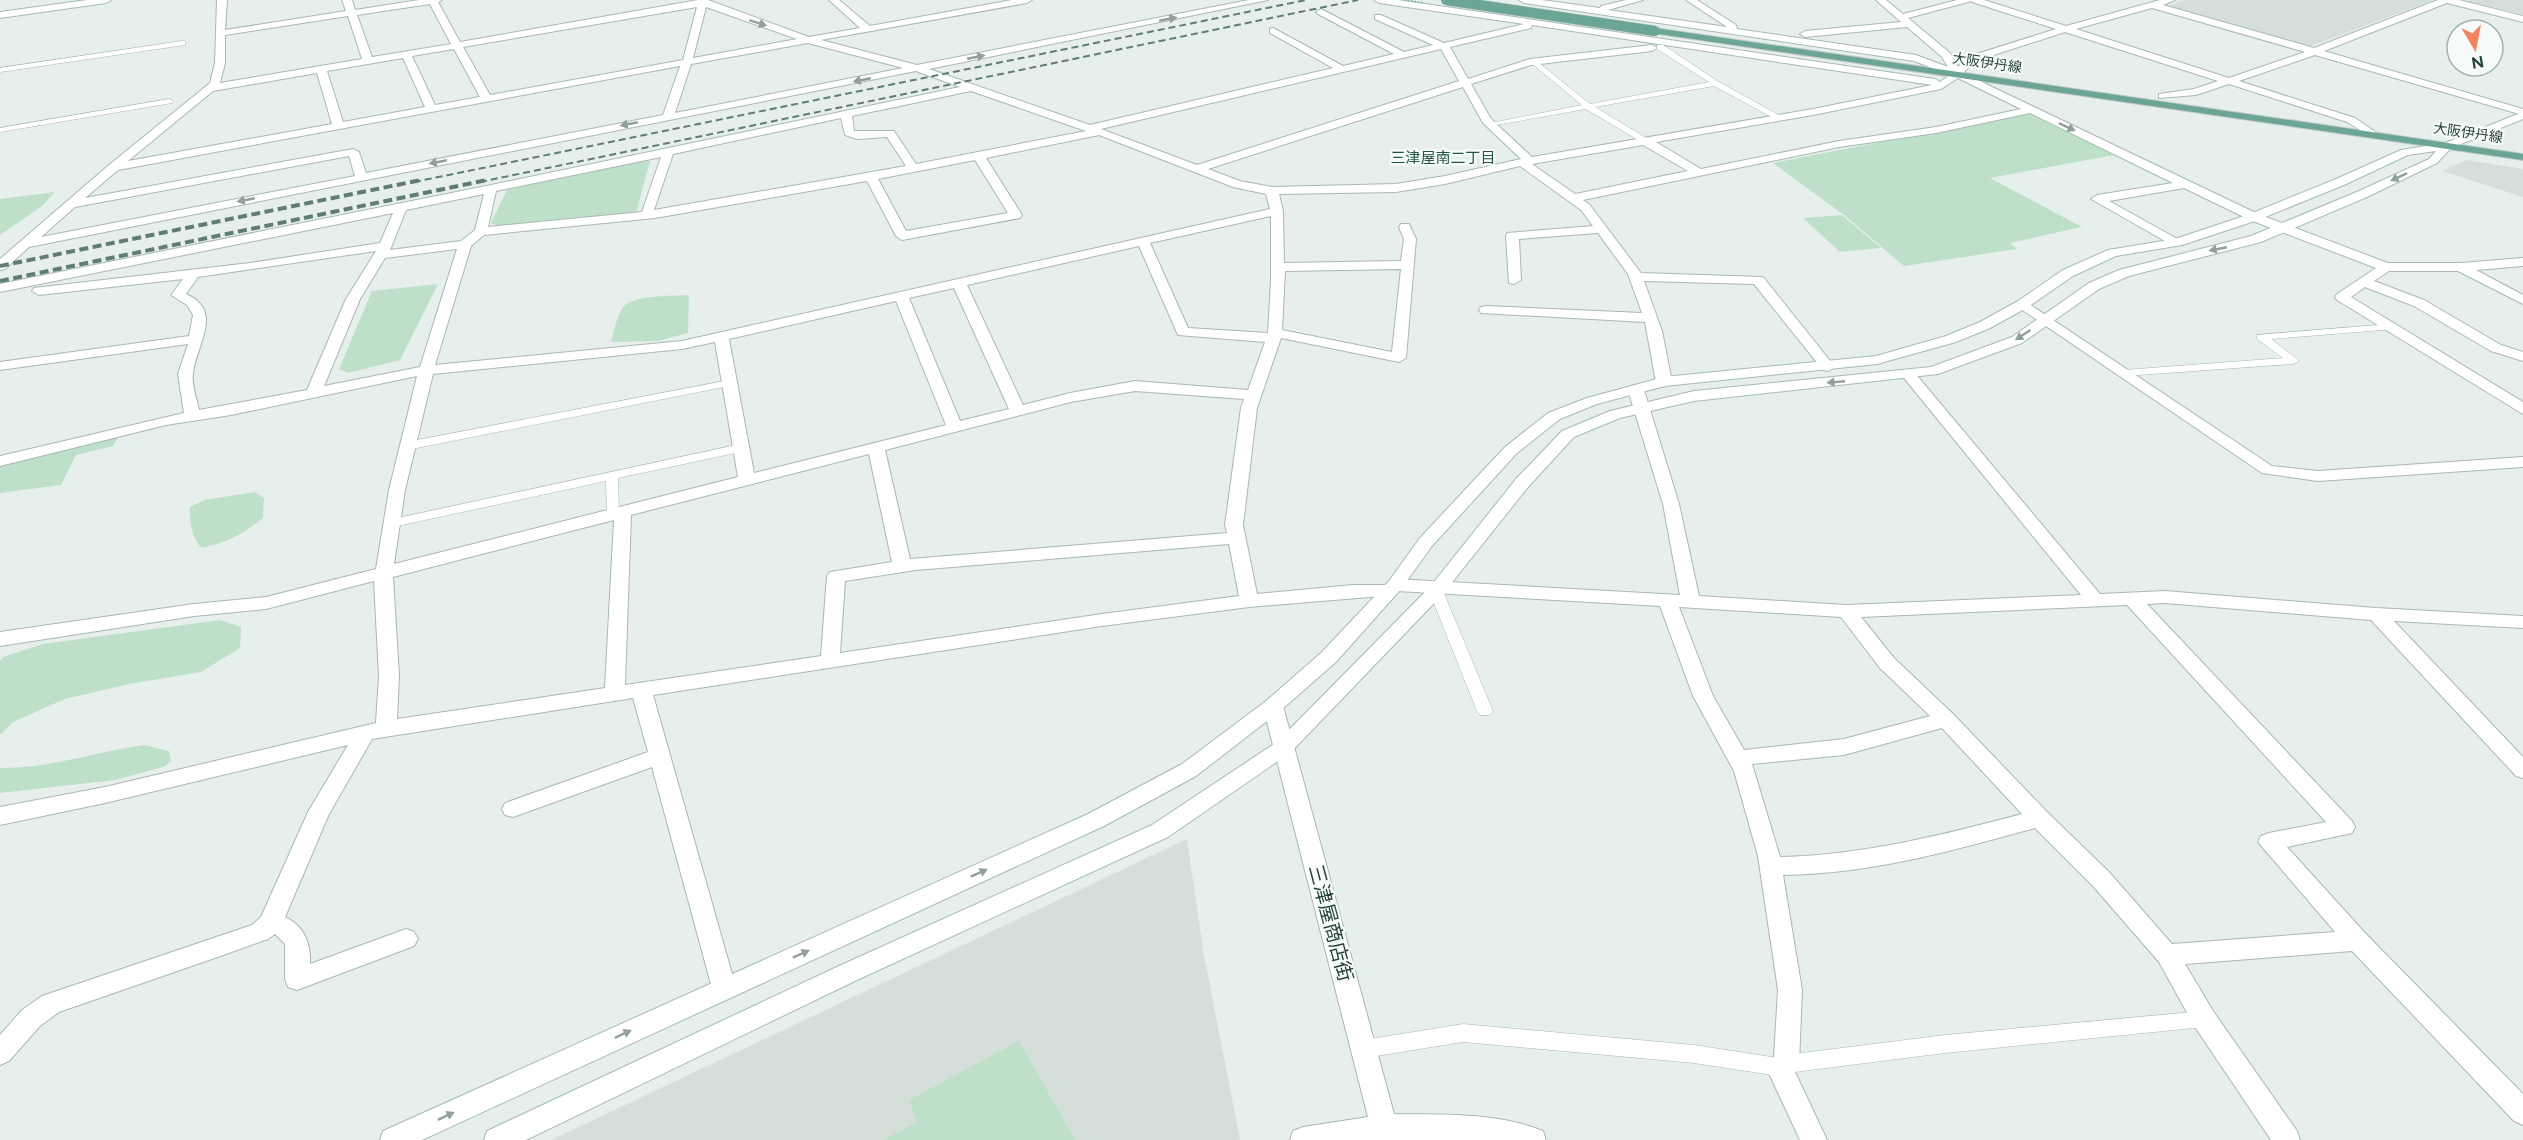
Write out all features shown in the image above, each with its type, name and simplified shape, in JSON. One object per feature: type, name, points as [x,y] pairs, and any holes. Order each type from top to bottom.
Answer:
[{"type":"main road","name":"大阪伊丹線","points":[[1446,0],[2523,157]]},
{"type":"street","points":[[0,15],[106,0]]},
{"type":"street","points":[[0,266],[113,167],[211,88],[219,71],[222,33],[219,17],[222,0]]},
{"type":"street","points":[[347,0],[368,61]]},
{"type":"street","points":[[222,33],[435,0],[487,100]]},
{"type":"street","points":[[834,0],[869,30]]},
{"type":"street","points":[[70,205],[272,153],[339,127],[1027,0]]},
{"type":"street","points":[[26,244],[1263,0]]},
{"type":"street","points":[[1379,0],[1931,82],[1947,82]]},
{"type":"street","points":[[1524,0],[1911,57],[1957,74],[2254,217],[2386,267],[2461,267],[2523,262]]},
{"type":"street","points":[[0,296],[383,251],[465,244],[481,232],[647,214],[871,177],[1094,130],[1638,0]]},
{"type":"street","points":[[1691,0],[1739,31]]},
{"type":"street","points":[[1881,0],[1946,55],[1957,74]]},
{"type":"street","points":[[1778,37],[1904,20],[1968,0]]},
{"type":"street","points":[[1975,0],[2351,120],[2373,135]]},
{"type":"street","points":[[2137,0],[2523,114]]},
{"type":"street","points":[[211,88],[703,2],[812,41],[919,69],[1094,130],[1237,184],[1272,191],[1396,188],[1445,180],[1526,161],[1780,118],[1941,86],[1957,74],[1971,58],[2170,0]]},
{"type":"street","points":[[2163,96],[2196,92],[2314,52],[2447,0],[2523,18]]},
{"type":"street","points":[[668,117],[695,38],[703,2]]},
{"type":"street","points":[[1367,19],[1421,7]]},
{"type":"street","points":[[1320,12],[1405,56]]},
{"type":"street","points":[[1378,17],[1445,47],[1490,124],[1526,161],[1585,207],[1635,277],[1655,331],[1664,382]]},
{"type":"street","points":[[1344,24],[1356,22]]},
{"type":"street","points":[[1273,31],[1343,70]]},
{"type":"street","points":[[1197,169],[1534,61],[1677,45]]},
{"type":"street","points":[[407,55],[432,110]]},
{"type":"street","points":[[321,69],[339,127]]},
{"type":"street","points":[[0,288],[491,189],[971,87]]},
{"type":"street","points":[[1573,198],[1839,144],[1936,130],[2031,110]]},
{"type":"street","points":[[846,113],[849,133],[857,136],[890,133],[913,169]]},
{"type":"street","points":[[498,1140],[837,978],[1160,831],[1284,747],[1438,590],[1522,483],[1568,435],[1639,399],[1664,382],[1760,371],[1828,367],[1877,360],[1951,339],[1986,325],[2023,304],[2067,273],[2113,253],[2177,242],[2254,217],[2340,182],[2405,152],[2447,146],[2523,114]]},
{"type":"street","points":[[1645,141],[1698,172]]},
{"type":"street","points":[[393,1140],[1096,820],[1189,770],[1273,706],[1329,657],[1392,588],[1426,542],[1511,450],[1531,431],[1554,416],[1592,401],[1724,392],[1933,371],[2017,340],[2072,299],[2094,286],[2124,273],[2236,246],[2362,194],[2433,161],[2447,146]]},
{"type":"street","points":[[647,214],[669,150]]},
{"type":"street","points":[[113,167],[272,153],[353,152],[361,177]]},
{"type":"street","points":[[871,177],[902,236],[1016,214],[979,156]]},
{"type":"street","points":[[2177,242],[2097,199],[2187,183]]},
{"type":"street","points":[[481,232],[491,189]]},
{"type":"street","points":[[1249,600],[1234,525],[1249,408],[1274,335],[1278,267],[1277,210],[1272,191]]},
{"type":"street","points":[[313,394],[353,299],[383,251],[400,210],[399,207]]},
{"type":"street","points":[[0,460],[166,420],[313,394],[425,370],[682,345],[1277,210]]},
{"type":"street","points":[[1143,241],[1182,332],[1274,335],[1399,358],[1410,239],[1405,227]]},
{"type":"street","points":[[1514,280],[1512,236],[1601,229]]},
{"type":"street","points":[[0,1053],[31,1018],[51,1004],[260,932],[272,921],[319,812],[376,730],[389,669],[383,621],[384,574],[407,446],[425,370],[465,244]]},
{"type":"street","points":[[1278,267],[1408,265]]},
{"type":"street","points":[[2386,267],[2342,297],[2523,409]]},
{"type":"street","points":[[2461,267],[2523,300]]},
{"type":"street","points":[[192,417],[185,374],[196,339],[200,315],[193,302],[178,295],[193,274]]},
{"type":"street","points":[[1635,277],[1758,280],[1828,367]]},
{"type":"street","points":[[2364,282],[2419,303],[2496,348],[2523,357]]},
{"type":"street","points":[[960,283],[1018,411]]},
{"type":"street","points":[[901,296],[955,427]]},
{"type":"street","points":[[2023,304],[2268,470],[2318,476],[2523,462]]},
{"type":"street","points":[[1486,310],[1651,318]]},
{"type":"street","points":[[721,336],[747,480]]},
{"type":"street","points":[[0,366],[196,339]]},
{"type":"street","points":[[1909,375],[2096,600]]},
{"type":"street","points":[[0,639],[194,610],[266,603],[1071,398],[1134,386],[1253,395]]},
{"type":"street","points":[[1639,399],[1671,504],[1691,603]]},
{"type":"street","points":[[876,447],[902,565]]},
{"type":"street","points":[[615,693],[618,513]]},
{"type":"street","points":[[830,661],[836,576],[902,565],[1237,538]]},
{"type":"street","points":[[0,816],[105,795],[376,730],[1102,620],[1249,600],[1392,588],[1846,611],[2165,597],[2376,614],[2523,622]]},
{"type":"street","points":[[2133,600],[2344,827],[2269,842],[2357,940],[2523,1112]]},
{"type":"street","points":[[1668,602],[1703,696],[1745,771],[1770,866],[1790,990],[1783,1066],[1814,1140]]},
{"type":"street","points":[[1846,611],[1887,663],[1946,719],[2039,818],[2102,879],[2167,955],[2204,1019],[2287,1140]]},
{"type":"street","points":[[2376,614],[2523,770]]},
{"type":"street","points":[[641,689],[724,988]]},
{"type":"street","name":"三津屋商店街","points":[[1273,706],[1385,1133]]},
{"type":"street","points":[[1738,758],[1844,747],[1946,719]]},
{"type":"street","points":[[513,808],[660,756]]},
{"type":"street","points":[[1770,866],[1800,867],[1845,862],[1933,847],[2039,818]]},
{"type":"street","points":[[272,921],[296,937],[297,979],[406,939]]},
{"type":"street","points":[[2167,955],[2357,940]]},
{"type":"street","points":[[1303,1140],[1459,1128],[1515,1134],[1533,1140]]},
{"type":"lane","points":[[0,70],[182,43]]},
{"type":"lane","points":[[1660,47],[1715,83]]},
{"type":"lane","points":[[1534,61],[1589,106],[1645,141]]},
{"type":"lane","points":[[1490,124],[1715,83],[1719,83],[1780,118]]},
{"type":"lane","points":[[0,130],[169,101]]},
{"type":"lane","points":[[2124,372],[2293,361],[2260,336],[2391,327]]},
{"type":"lane","points":[[407,446],[730,383]]},
{"type":"lane","points":[[393,523],[741,448]]},
{"type":"lane","points":[[612,476],[618,513]]},
{"type":"lane","points":[[1438,590],[1485,711]]},
{"type":"lane","points":[[1364,1049],[1463,1033],[1694,1054],[1783,1066],[1945,1044],[2204,1019]]},
{"type":"shaded area","points":[[2185,0],[2434,0],[2308,47],[2167,6]]},
{"type":"shaded area","points":[[2469,0],[2523,0],[2523,14],[2467,1]]},
{"type":"shaded area","points":[[2466,160],[2523,169],[2523,197],[2442,171]]},
{"type":"shaded area","points":[[1187,839],[1203,950],[1240,1140],[551,1140]]},
{"type":"green space","points":[[2029,113],[2114,155],[1990,178],[2082,227],[2010,243],[2017,249],[1904,266],[1844,215],[1773,163]]},
{"type":"green space","points":[[641,159],[650,161],[636,213],[498,226],[491,223],[507,190]]},
{"type":"green space","points":[[55,192],[42,206],[0,235],[0,199]]},
{"type":"green space","points":[[1842,215],[1881,248],[1840,252],[1803,218]]},
{"type":"green space","points":[[438,284],[400,360],[348,373],[339,369],[372,291]]},
{"type":"green space","points":[[689,295],[688,333],[658,341],[611,342],[619,314],[630,302],[655,297]]},
{"type":"green space","points":[[119,435],[113,446],[76,455],[61,485],[0,493],[0,464]]},
{"type":"green space","points":[[255,492],[264,498],[263,518],[234,537],[202,548],[192,529],[190,507],[204,500]]},
{"type":"green space","points":[[220,620],[241,627],[240,648],[201,672],[129,684],[65,699],[13,722],[0,735],[0,661],[3,657],[43,644]]},
{"type":"green space","points":[[145,745],[169,751],[171,760],[166,766],[115,780],[0,793],[0,768],[37,766]]},
{"type":"green space","points":[[1019,1041],[1075,1140],[883,1140],[917,1122],[909,1100]]},
{"type":"railway","points":[[414,182],[1306,0]]},
{"type":"railway","points":[[480,182],[1358,0]]},
{"type":"railway","points":[[0,266],[421,180]]},
{"type":"railway","points":[[0,281],[487,180]]},
{"type":"district","name":"三津屋南二丁目","points":[[1443,158]]}]
